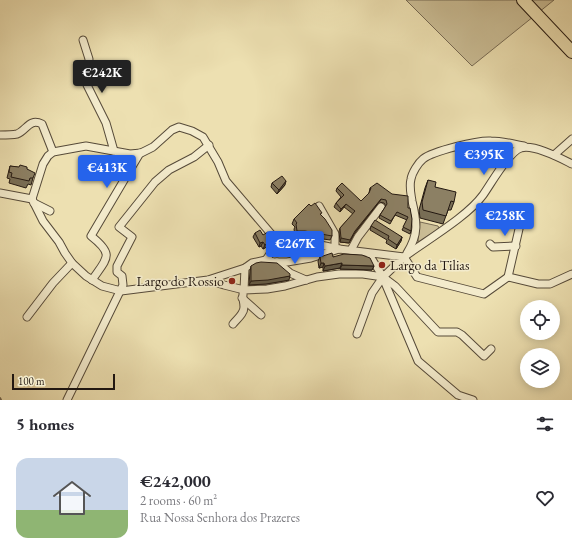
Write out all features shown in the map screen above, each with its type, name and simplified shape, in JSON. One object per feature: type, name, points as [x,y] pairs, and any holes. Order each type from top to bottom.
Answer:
[{"type":"highway","points":[[523,0],[572,52]]},
{"type":"street","points":[[83,40],[89,59],[87,85],[106,123],[114,151]]},
{"type":"street","points":[[0,135],[17,134],[33,123],[38,122],[42,124],[53,152]]},
{"type":"street","points":[[278,242],[226,181],[218,162],[203,137],[192,131],[179,127],[172,130],[153,147],[140,153],[130,154],[86,146],[53,152],[48,156],[43,164],[33,201],[43,221],[59,242],[64,253],[72,264],[86,276],[102,286],[121,291],[208,280],[245,268],[252,263],[266,260],[287,262],[311,258],[337,248]]},
{"type":"street","points":[[554,155],[572,139]]},
{"type":"street","points":[[404,257],[415,238],[417,224],[410,190],[411,179],[414,170],[423,159],[448,150],[478,142],[491,141],[530,148],[554,155],[572,164]]},
{"type":"street","points":[[67,400],[123,285],[122,276],[117,272],[117,266],[132,237],[119,227],[155,182],[169,170],[194,157],[209,145]]},
{"type":"street","points":[[357,334],[372,293],[383,277],[404,257],[462,215],[482,196],[512,153],[520,148],[530,148]]},
{"type":"street","points":[[92,280],[105,262],[106,251],[103,246],[91,236],[140,153]]},
{"type":"street","points":[[0,193],[33,201],[50,211]]},
{"type":"street","points":[[319,206],[334,234],[337,248]]},
{"type":"street","points":[[351,250],[358,237],[381,207]]},
{"type":"street","points":[[404,257],[417,277],[484,294],[508,278],[519,229]]},
{"type":"street","points":[[278,242],[302,241],[368,253],[404,257]]},
{"type":"street","points":[[266,260],[278,242]]},
{"type":"street","points":[[310,243],[315,250],[311,258]]},
{"type":"street","points":[[490,244],[493,247],[516,246]]},
{"type":"street","points":[[368,253],[383,277],[418,361],[458,395],[472,400]]},
{"type":"street","points":[[277,262],[290,273],[306,280]]},
{"type":"street","points":[[28,317],[53,283],[72,264]]},
{"type":"street","points":[[233,324],[244,308],[242,298],[245,268]]},
{"type":"street","points":[[208,280],[244,290],[267,289],[285,286],[317,277],[339,274],[363,274],[383,277],[395,286],[438,332],[457,332],[484,356],[491,348]]},
{"type":"street","points":[[508,278],[538,284],[550,284],[572,274]]},
{"type":"street","points":[[242,298],[261,315]]},
{"type":"shaded area","points":[[406,0],[554,0],[472,66]]},
{"type":"shaded area","points":[[420,222],[438,226],[439,228],[419,242],[418,240]]},
{"type":"building","points":[[20,165],[27,167],[27,169],[35,173],[33,178],[30,178],[29,181],[11,177],[12,173],[9,172],[10,166],[19,167]]},
{"type":"building","points":[[282,176],[286,181],[279,190],[272,183]]},
{"type":"building","points":[[428,180],[436,182],[435,187],[456,192],[454,202],[451,201],[446,216],[423,210],[422,202]]},
{"type":"building","points":[[342,183],[361,201],[369,193],[370,188],[377,183],[392,194],[408,196],[408,208],[410,208],[412,219],[411,231],[403,227],[408,217],[397,212],[391,221],[380,215],[387,204],[386,200],[381,199],[355,231],[350,240],[341,238],[340,228],[355,211],[346,204],[341,209],[336,203],[344,195],[337,188]]},
{"type":"building","points":[[315,203],[322,213],[320,214],[332,230],[332,236],[297,231],[297,223],[294,219],[309,204],[311,206]]},
{"type":"building","points":[[375,220],[402,237],[397,245],[388,239],[389,236],[371,226]]},
{"type":"building","points":[[260,230],[263,235],[268,232],[273,238],[265,245],[263,242],[260,243],[255,233]]},
{"type":"building","points":[[305,238],[306,246],[285,246],[284,239]]},
{"type":"building","points":[[332,253],[333,257],[344,254],[362,255],[370,258],[374,266],[342,265],[342,263],[325,266],[324,263],[321,263],[320,257]]},
{"type":"building","points":[[261,262],[277,263],[290,274],[290,276],[251,281],[251,266]]},
{"type":"place","name":"Largo da Tilias","points":[[382,265]]},
{"type":"place","name":"Largo do Rossio","points":[[232,281]]}]
